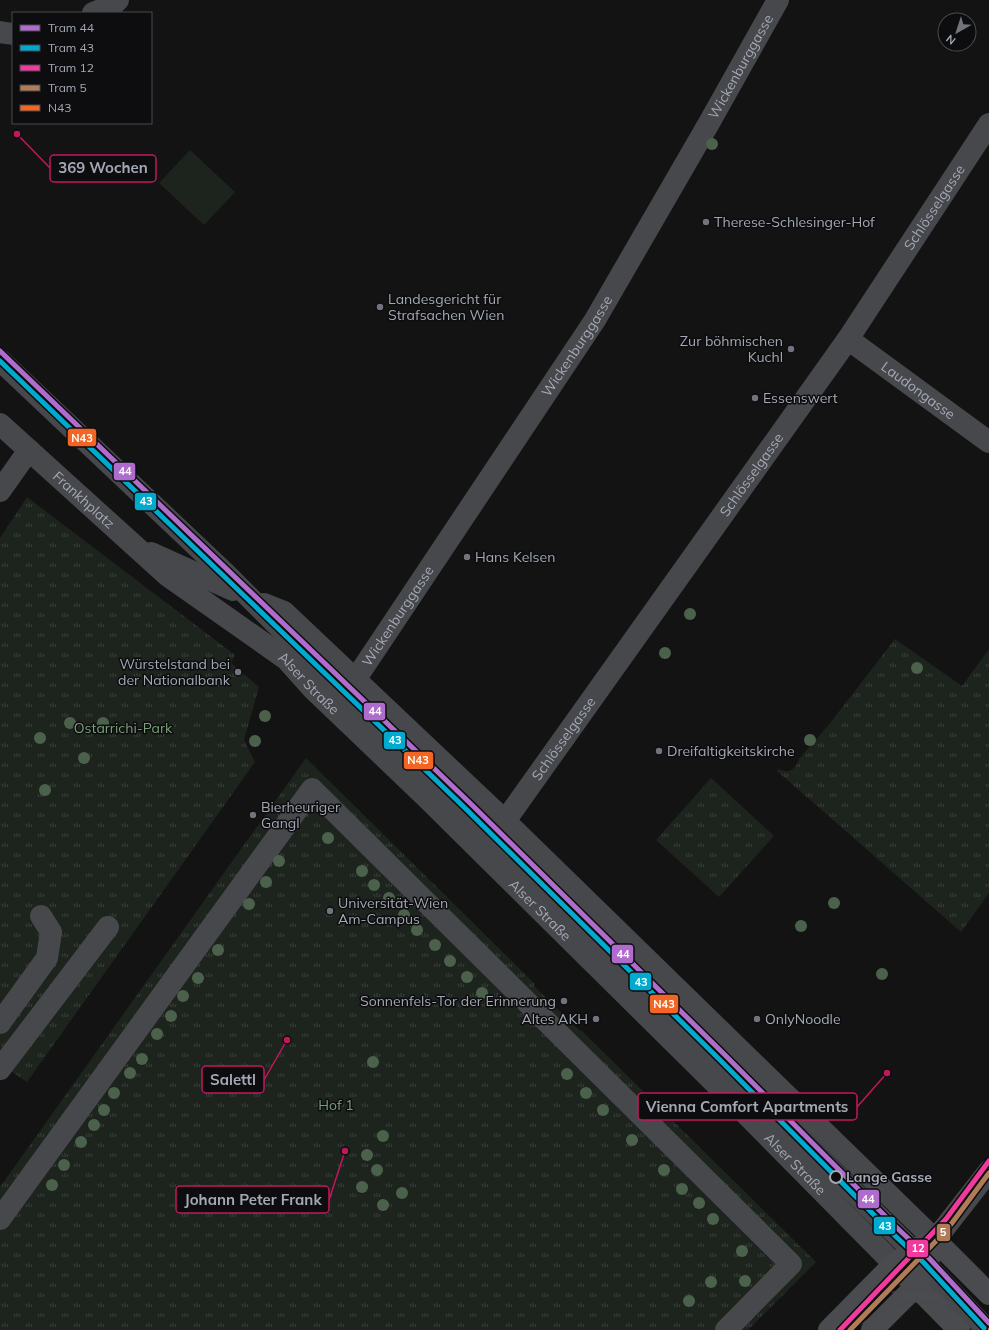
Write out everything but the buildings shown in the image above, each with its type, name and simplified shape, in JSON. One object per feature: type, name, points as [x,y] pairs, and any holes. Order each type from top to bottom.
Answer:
[{"type":"main road","points":[[872,1330],[916,1286],[920,1258],[934,1240],[989,1294]]},
{"type":"main road","points":[[829,1330],[894,1264],[920,1258]]},
{"type":"main road","name":"Alser Straße","points":[[894,1264],[959,1330]]},
{"type":"street","points":[[96,12],[113,5],[118,0]]},
{"type":"street","name":"Wickenburggasse","points":[[355,680],[595,320],[778,0]]},
{"type":"street","points":[[0,32],[12,34]]},
{"type":"street","name":"Schlösselgasse","points":[[504,821],[848,339],[989,124]]},
{"type":"street","name":"Laudongasse","points":[[848,339],[989,442]]},
{"type":"street","points":[[0,360],[226,574],[246,596],[314,662],[418,760],[920,1258],[987,1330]]},
{"type":"street","name":"Frankhplatz","points":[[0,424],[139,548],[168,576]]},
{"type":"street","points":[[0,491],[28,450]]},
{"type":"street","name":"Frankhplatz","points":[[139,548],[284,612],[355,680]]},
{"type":"street","name":"Alser Straße","points":[[168,576],[286,659],[312,688],[428,799],[737,1105],[894,1264]]},
{"type":"street","points":[[355,680],[504,821],[934,1240],[989,1171]]},
{"type":"street","points":[[0,1219],[312,789],[527,1001],[656,1132],[791,1264],[726,1330]]},
{"type":"street","points":[[0,1023],[47,958],[51,932],[41,916]]},
{"type":"street","points":[[0,1069],[108,927]]},
{"type":"green space","points":[[190,150],[235,192],[204,225],[159,183]]},
{"type":"green space","name":"Ostarrichi-Park","points":[[27,497],[235,655],[231,663],[259,687],[244,740],[255,762],[27,1082],[0,1064],[0,538]]},
{"type":"green space","points":[[895,639],[962,686],[989,649],[989,893],[961,932],[777,771],[779,769],[788,771],[796,766],[799,759],[831,722]]},
{"type":"green space","name":"Hof 1","points":[[306,758],[535,984],[534,986],[580,1031],[581,1030],[816,1262],[748,1330],[0,1330],[0,1187]]},
{"type":"green space","points":[[711,778],[774,836],[719,897],[656,840]]},
{"type":"tram line","name":"44","points":[[0,351],[471,804],[725,1055],[896,1227],[928,1257],[989,1323]]},
{"type":"tram line","name":"43","points":[[0,361],[466,809],[720,1060],[891,1232],[923,1262],[984,1328]]},
{"type":"tram line","name":"12","points":[[840,1330],[946,1219],[989,1161]]},
{"type":"tram line","name":"5","points":[[850,1330],[952,1223],[989,1173]]},
{"type":"tram line","points":[[856,1313],[877,1298],[889,1293],[902,1290],[928,1289],[953,1297],[964,1303],[981,1316]]},
{"type":"tram line","points":[[860,1325],[880,1312],[894,1307],[917,1302],[928,1302],[939,1304],[951,1309],[977,1328]]},
{"type":"transit line","name":"N43","points":[[0,360],[226,574],[314,662],[418,760],[915,1253],[987,1330]]},
{"type":"place","name":"369 Wochen","points":[[17,134]]},
{"type":"place","name":"Therese-Schlesinger-Hof","points":[[706,222]]},
{"type":"place","name":"Landesgericht für Strafsachen Wien","points":[[380,307]]},
{"type":"place","name":"Zur böhmischen Kuchl","points":[[791,349]]},
{"type":"place","name":"Essenswert","points":[[755,398]]},
{"type":"place","name":"Hans Kelsen","points":[[467,557]]},
{"type":"place","name":"Würstelstand bei der Nationalbank","points":[[238,672]]},
{"type":"place","name":"Dreifaltigkeitskirche","points":[[659,751]]},
{"type":"place","name":"Bierheuriger Gangl","points":[[253,815]]},
{"type":"place","name":"Universität-Wien Am-Campus","points":[[330,911]]},
{"type":"place","name":"Sonnenfels-Tor der Erinnerung","points":[[564,1001]]},
{"type":"place","name":"Altes AKH","points":[[596,1019]]},
{"type":"place","name":"OnlyNoodle","points":[[757,1019]]},
{"type":"place","name":"Salettl","points":[[287,1040]]},
{"type":"place","name":"Vienna Comfort Apartments","points":[[887,1073]]},
{"type":"place","name":"Johann Peter Frank","points":[[345,1151]]},
{"type":"place","name":"Lange Gasse","points":[[836,1177]]}]
